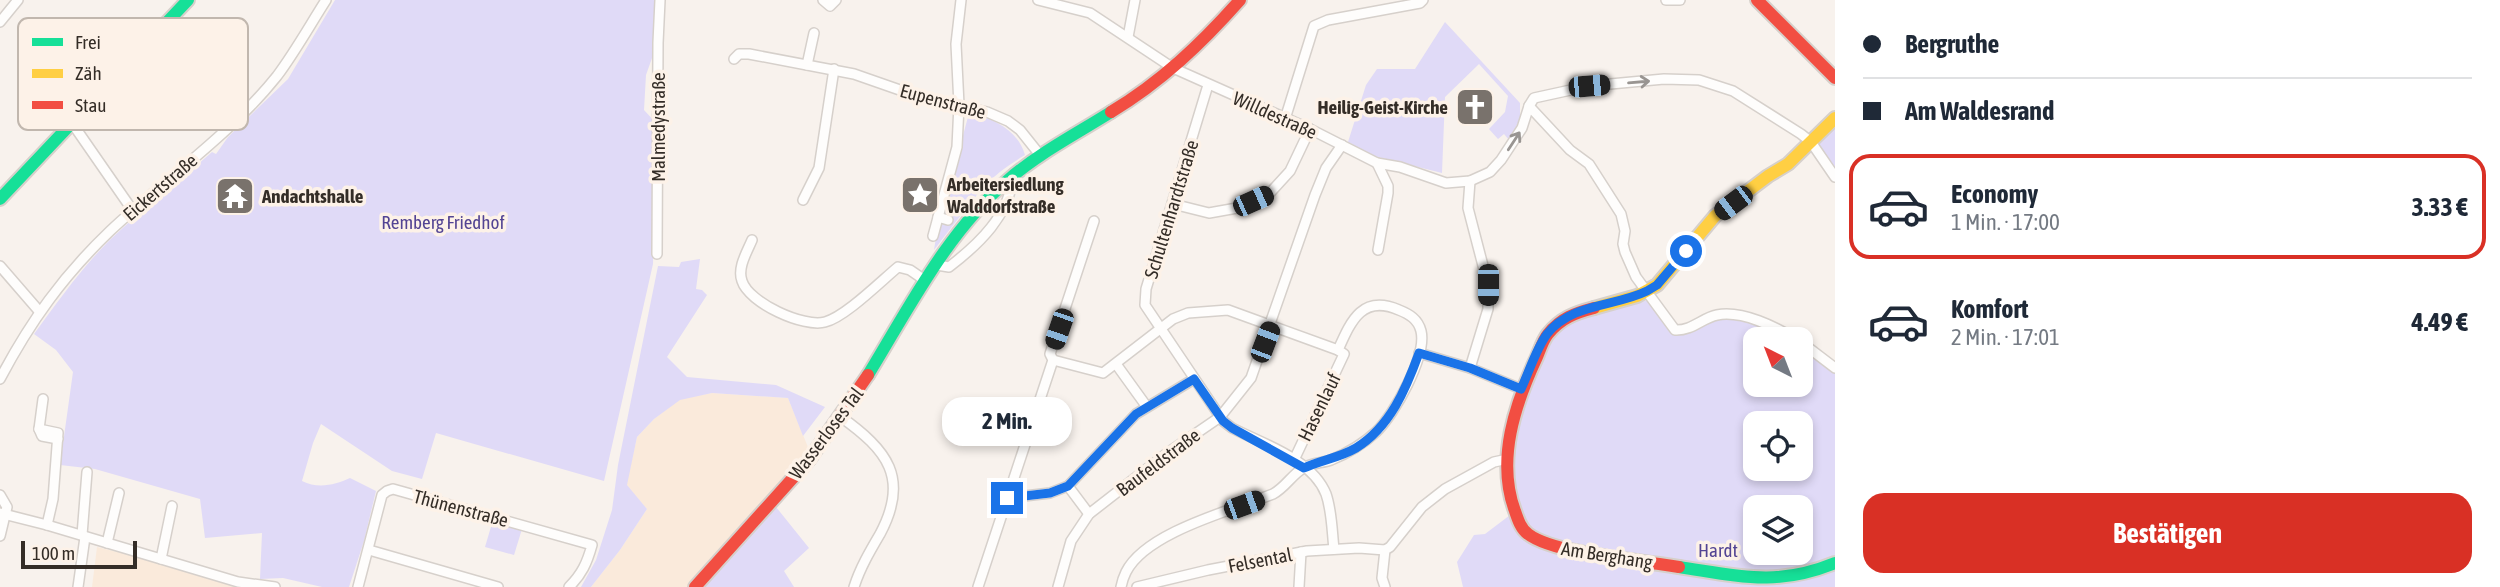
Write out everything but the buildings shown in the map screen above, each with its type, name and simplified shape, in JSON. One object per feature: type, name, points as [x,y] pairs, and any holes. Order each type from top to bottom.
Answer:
[{"type":"main road","points":[[171,18],[188,0]]},
{"type":"main road","name":"Wasserloses Tal","points":[[695,587],[812,457],[937,265],[982,206],[1013,175],[1040,155],[1123,105],[1173,68],[1240,0]]},
{"type":"main road","points":[[1757,0],[1835,78]]},
{"type":"main road","points":[[1647,291],[1663,279],[1715,216],[1788,164],[1835,118]]},
{"type":"main road","points":[[0,199],[65,130]]},
{"type":"main road","name":"Am Berghang","points":[[1647,291],[1563,318],[1546,335],[1521,389],[1510,433],[1510,497],[1520,524],[1528,534],[1552,547],[1765,579],[1804,576],[1835,563]]},
{"type":"street","points":[[0,22],[18,0]]},
{"type":"street","name":"Eickertstraße","points":[[248,107],[277,76],[326,0]]},
{"type":"street","name":"Malmedystraße","points":[[657,254],[660,0]]},
{"type":"street","points":[[823,0],[830,6],[836,0]]},
{"type":"street","points":[[933,236],[957,147],[959,105],[956,44],[961,0]]},
{"type":"street","name":"Willdestraße","points":[[1038,0],[1090,13],[1173,68],[1310,129],[1377,163],[1400,167],[1446,183],[1470,181]]},
{"type":"street","points":[[1128,37],[1135,0]]},
{"type":"street","points":[[1285,119],[1314,26],[1328,20],[1420,3],[1423,0]]},
{"type":"street","points":[[1666,0],[1680,0]]},
{"type":"street","points":[[807,65],[814,33]]},
{"type":"street","name":"Eupenstraße","points":[[734,59],[739,54],[750,54],[834,69],[917,96],[987,112],[1008,121],[1020,130],[1040,155]]},
{"type":"street","points":[[803,200],[819,167],[834,69]]},
{"type":"street","points":[[1470,368],[1488,309],[1488,285],[1468,208],[1470,181],[1490,172],[1501,160],[1522,128],[1534,98],[1589,86],[1664,79],[1699,80],[1733,91],[1811,142],[1835,177]]},
{"type":"street","name":"Schultenhardtstraße","points":[[1208,85],[1144,299],[1145,305],[1220,416],[1232,428],[1294,460],[1320,484],[1327,498],[1334,549]]},
{"type":"street","points":[[1529,106],[1570,150],[1589,164],[1621,214],[1625,231],[1623,244],[1636,277],[1675,330],[1692,328],[1718,315],[1744,317],[1773,327]]},
{"type":"street","points":[[1173,204],[1209,212],[1237,208],[1269,194],[1290,172],[1310,129]]},
{"type":"street","points":[[77,130],[133,211]]},
{"type":"street","name":"Eickertstraße","points":[[0,379],[39,311],[84,257],[223,130]]},
{"type":"street","name":"Baufeldstraße","points":[[1058,587],[1072,541],[1089,514],[1220,416],[1251,378],[1315,195],[1326,168],[1342,145]]},
{"type":"street","points":[[1377,163],[1388,186],[1378,250]]},
{"type":"street","points":[[937,265],[949,267],[985,235],[1011,194],[1013,175]]},
{"type":"street","points":[[938,217],[948,220]]},
{"type":"street","points":[[978,587],[1053,360],[1050,354],[1094,221]]},
{"type":"street","points":[[751,240],[741,270],[746,289],[761,302],[792,318],[812,324],[832,320],[898,267],[910,270],[926,282]]},
{"type":"street","points":[[0,266],[39,311]]},
{"type":"street","name":"Hasenlauf","points":[[1121,587],[1126,572],[1144,551],[1174,533],[1281,490],[1304,468],[1330,460],[1357,447],[1378,430],[1396,406],[1419,353],[1421,331],[1414,318],[1386,304],[1374,304],[1356,315],[1338,350],[1344,355],[1294,460]]},
{"type":"street","points":[[1053,360],[1102,373],[1172,320],[1188,313],[1228,310],[1338,350]]},
{"type":"street","points":[[1813,352],[1835,368]]},
{"type":"street","points":[[1419,353],[1470,368],[1521,389]]},
{"type":"street","points":[[1116,364],[1147,407]]},
{"type":"street","points":[[1007,498],[1050,493],[1068,486],[1136,414],[1194,379]]},
{"type":"street","points":[[43,399],[39,429],[58,433],[53,499],[47,525]]},
{"type":"street","points":[[841,416],[880,448],[894,487],[887,518],[853,587]]},
{"type":"street","points":[[1385,587],[1382,578],[1385,550],[1422,507],[1445,489],[1494,462],[1508,459]]},
{"type":"street","points":[[78,587],[87,471]]},
{"type":"street","points":[[1068,486],[1089,514]]},
{"type":"street","name":"Thünenstraße","points":[[358,587],[382,495],[393,489],[593,545],[581,575],[569,587]]},
{"type":"street","points":[[107,543],[119,493]]},
{"type":"street","points":[[0,495],[7,507],[0,536]]},
{"type":"street","points":[[161,559],[172,506]]},
{"type":"street","points":[[3,515],[47,525],[239,584],[275,587]]},
{"type":"street","name":"Felsental","points":[[1137,587],[1301,552],[1334,549],[1385,550]]},
{"type":"street","points":[[369,550],[498,587]]},
{"type":"street","points":[[1299,587],[1301,552]]},
{"type":"shaded area","points":[[712,393],[788,398],[812,457],[695,587],[591,587],[647,509],[626,485],[637,437],[654,419],[680,399]]},
{"type":"shaded area","points":[[97,547],[171,565],[231,583],[236,587],[92,587]]},
{"type":"green space","name":"Remberg Friedhof","points":[[335,0],[660,0],[657,44],[646,75],[644,110],[657,124],[653,264],[604,481],[436,433],[422,479],[392,471],[321,424],[302,481],[326,485],[350,478],[376,491],[349,587],[322,587],[283,578],[260,579],[262,533],[205,538],[200,499],[95,469],[60,465],[73,372],[56,350],[34,334],[76,277],[112,238],[212,152],[216,154],[235,130],[248,130],[248,118],[288,79]]},
{"type":"green space","points":[[1445,22],[1520,103],[1520,119],[1509,140],[1504,134],[1498,139],[1489,129],[1505,112],[1508,96],[1479,64],[1445,97],[1442,173],[1374,156],[1348,142],[1366,85],[1377,69],[1415,69]]},
{"type":"green space","points":[[969,113],[987,118],[1011,132],[1022,146],[1025,155],[993,178],[968,207],[964,204],[958,211],[961,215],[934,250],[938,225],[949,224],[943,211]]},
{"type":"green space","points":[[1835,118],[1835,175],[1811,142]]},
{"type":"green space","points":[[700,259],[696,289],[707,295],[667,357],[687,377],[776,385],[825,407],[803,436],[788,398],[712,393],[680,400],[654,419],[637,437],[627,485],[647,509],[591,587],[581,587],[596,560],[612,510],[618,465],[658,266],[679,267],[681,262]]},
{"type":"green space","name":"Hardt","points":[[1650,300],[1672,330],[1720,318],[1744,320],[1762,327],[1743,327],[1743,397],[1813,397],[1813,353],[1821,359],[1835,374],[1835,587],[1463,587],[1457,562],[1474,535],[1485,534],[1518,509],[1512,443],[1524,400],[1549,337],[1582,313]]},
{"type":"green space","points":[[772,502],[809,548],[784,571],[794,587],[695,587]]},
{"type":"green space","points":[[493,520],[522,529],[514,555],[485,547]]},
{"type":"traffic: fast","points":[[171,18],[188,0]]},
{"type":"traffic: fast","points":[[868,375],[930,272],[986,201],[1032,161],[1111,112]]},
{"type":"traffic: fast","points":[[0,199],[65,130]]},
{"type":"traffic: fast","points":[[1679,567],[1739,576],[1776,577],[1794,575],[1835,563]]},
{"type":"traffic: slow","points":[[1594,308],[1637,296],[1657,285],[1715,216],[1788,164],[1835,118]]},
{"type":"traffic: jam","points":[[1111,112],[1180,61],[1240,0]]},
{"type":"traffic: jam","points":[[1757,0],[1835,78]]},
{"type":"traffic: jam","points":[[1594,308],[1569,317],[1548,334],[1522,394],[1515,413],[1508,452],[1507,472],[1515,511],[1526,532],[1540,541],[1578,552],[1679,567]]},
{"type":"traffic: jam","points":[[695,587],[809,460],[868,375]]},
{"type":"place","name":"Heilig-Geist-Kirche","points":[[1475,107]]},
{"type":"place","name":"Arbeitersiedlung Walddorfstraße","points":[[920,195]]},
{"type":"place","name":"Andachtshalle","points":[[235,196]]},
{"type":"route","points":[[1007,498],[1050,493],[1068,486],[1136,414],[1194,379],[1223,421],[1232,428],[1294,460],[1304,468],[1330,460],[1357,447],[1378,430],[1396,406],[1419,353],[1470,368],[1521,389],[1546,335],[1563,318],[1647,291],[1657,285],[1686,251]]}]
